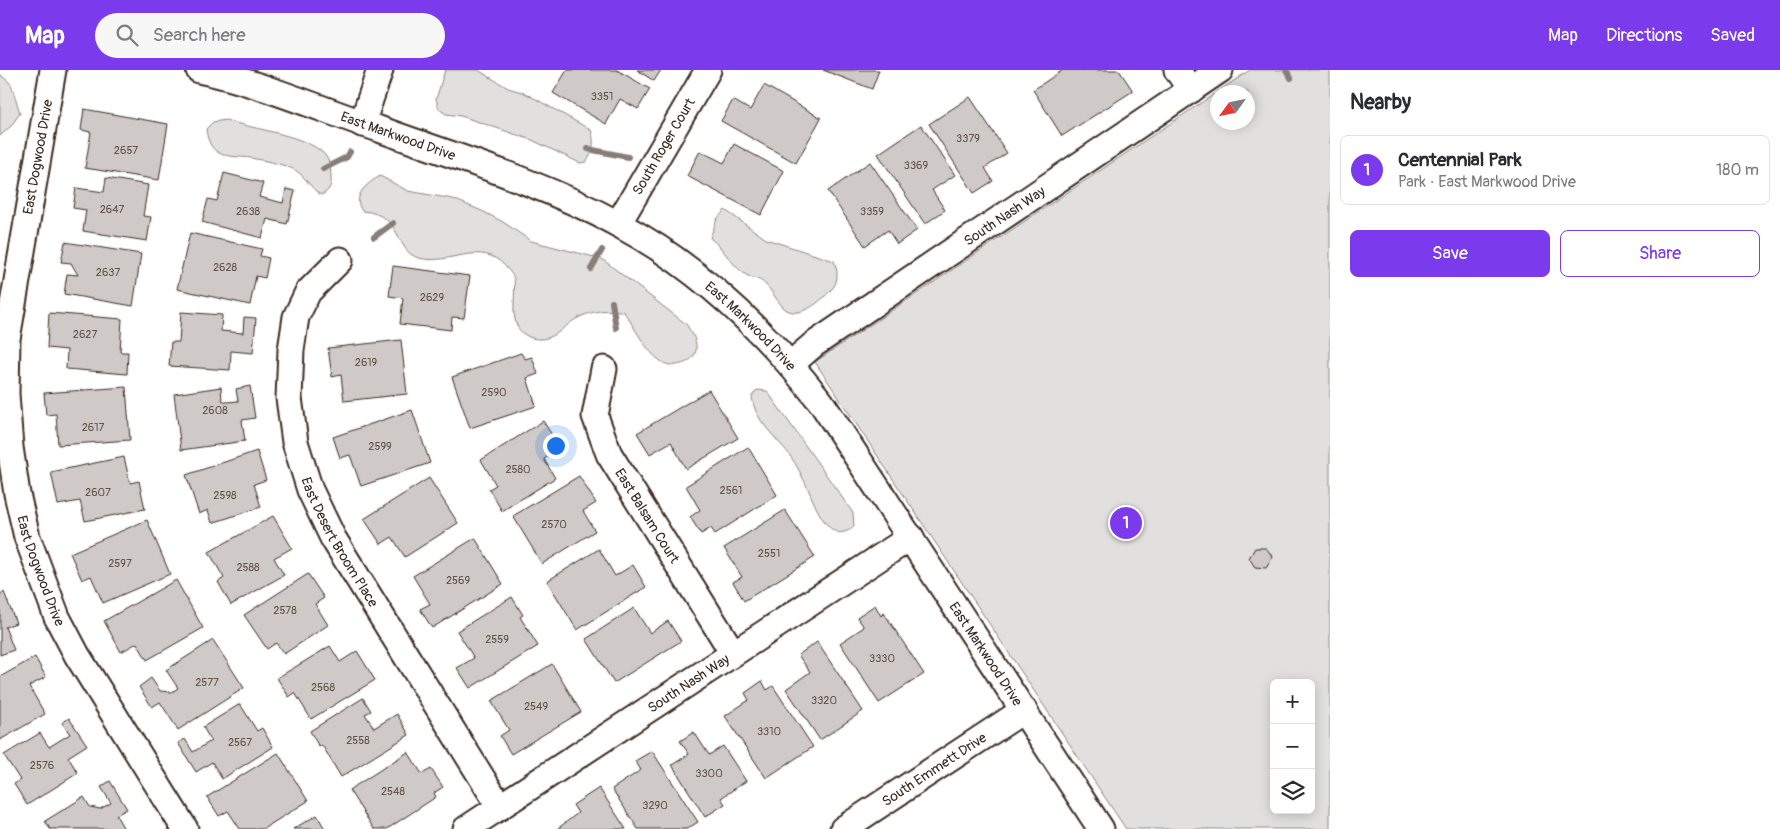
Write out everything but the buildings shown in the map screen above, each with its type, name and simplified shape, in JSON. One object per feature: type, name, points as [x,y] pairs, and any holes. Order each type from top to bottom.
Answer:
[{"type":"street","name":"East Dogwood Drive","points":[[53,70],[7,339],[5,447],[27,537],[57,617],[77,655],[186,829]]},
{"type":"street","name":"East Markwood Drive","points":[[199,70],[254,85],[548,191],[618,224],[668,256],[711,289],[754,326],[791,364],[821,402],[1101,829]]},
{"type":"street","points":[[362,124],[380,70]]},
{"type":"street","name":"South Roger Court","points":[[618,224],[708,70]]},
{"type":"street","name":"South Nash Way","points":[[791,364],[813,345],[1184,80],[1220,70]]},
{"type":"street","name":"East Desert Broom Place","points":[[340,260],[308,292],[296,317],[291,350],[289,398],[296,442],[310,490],[333,538],[500,807]]},
{"type":"street","name":"East Balsam Court","points":[[604,369],[595,416],[609,454],[733,653]]},
{"type":"street","name":"South Nash Way","points":[[466,829],[911,537]]},
{"type":"street","name":"South Emmett Drive","points":[[843,829],[1024,710]]},
{"type":"shaded area","points":[[445,70],[478,70],[508,88],[525,93],[591,130],[593,147],[589,158],[586,162],[580,163],[532,140],[461,116],[446,114],[439,109],[436,99]]},
{"type":"shaded area","points":[[1250,70],[1330,70],[1330,829],[1126,829],[815,362],[1210,97],[1210,130],[1255,130],[1255,85],[1228,85]]},
{"type":"shaded area","points":[[0,74],[11,84],[20,113],[11,126],[0,136]]},
{"type":"shaded area","points":[[226,120],[281,134],[310,144],[320,150],[327,158],[330,167],[331,183],[328,190],[321,195],[297,171],[288,167],[251,158],[228,156],[216,151],[211,146],[206,129],[213,122]]},
{"type":"shaded area","points":[[380,176],[408,191],[453,199],[482,211],[503,222],[531,241],[602,259],[686,324],[696,342],[695,354],[682,364],[671,365],[662,362],[650,352],[624,312],[618,311],[606,310],[587,314],[544,339],[529,337],[517,326],[515,319],[515,286],[512,274],[496,258],[486,254],[475,254],[430,260],[419,258],[405,249],[392,226],[385,219],[362,211],[358,200],[362,190]]},
{"type":"shaded area","points":[[725,210],[766,239],[834,261],[837,276],[834,287],[821,300],[808,308],[795,312],[788,311],[763,282],[742,272],[710,238],[717,219]]},
{"type":"shaded area","points":[[757,390],[767,391],[853,513],[854,527],[841,533],[833,530],[825,523],[795,463],[757,413],[752,396]]},
{"type":"waterway","points":[[1286,70],[1291,78]]},
{"type":"waterway","points":[[588,149],[628,157]]},
{"type":"waterway","points":[[323,169],[347,157],[350,152]]},
{"type":"waterway","points":[[374,237],[393,223]]},
{"type":"waterway","points":[[591,269],[602,250]]},
{"type":"waterway","points":[[612,302],[616,328]]},
{"type":"place","name":"Centennial Park","points":[[1126,523]]}]
